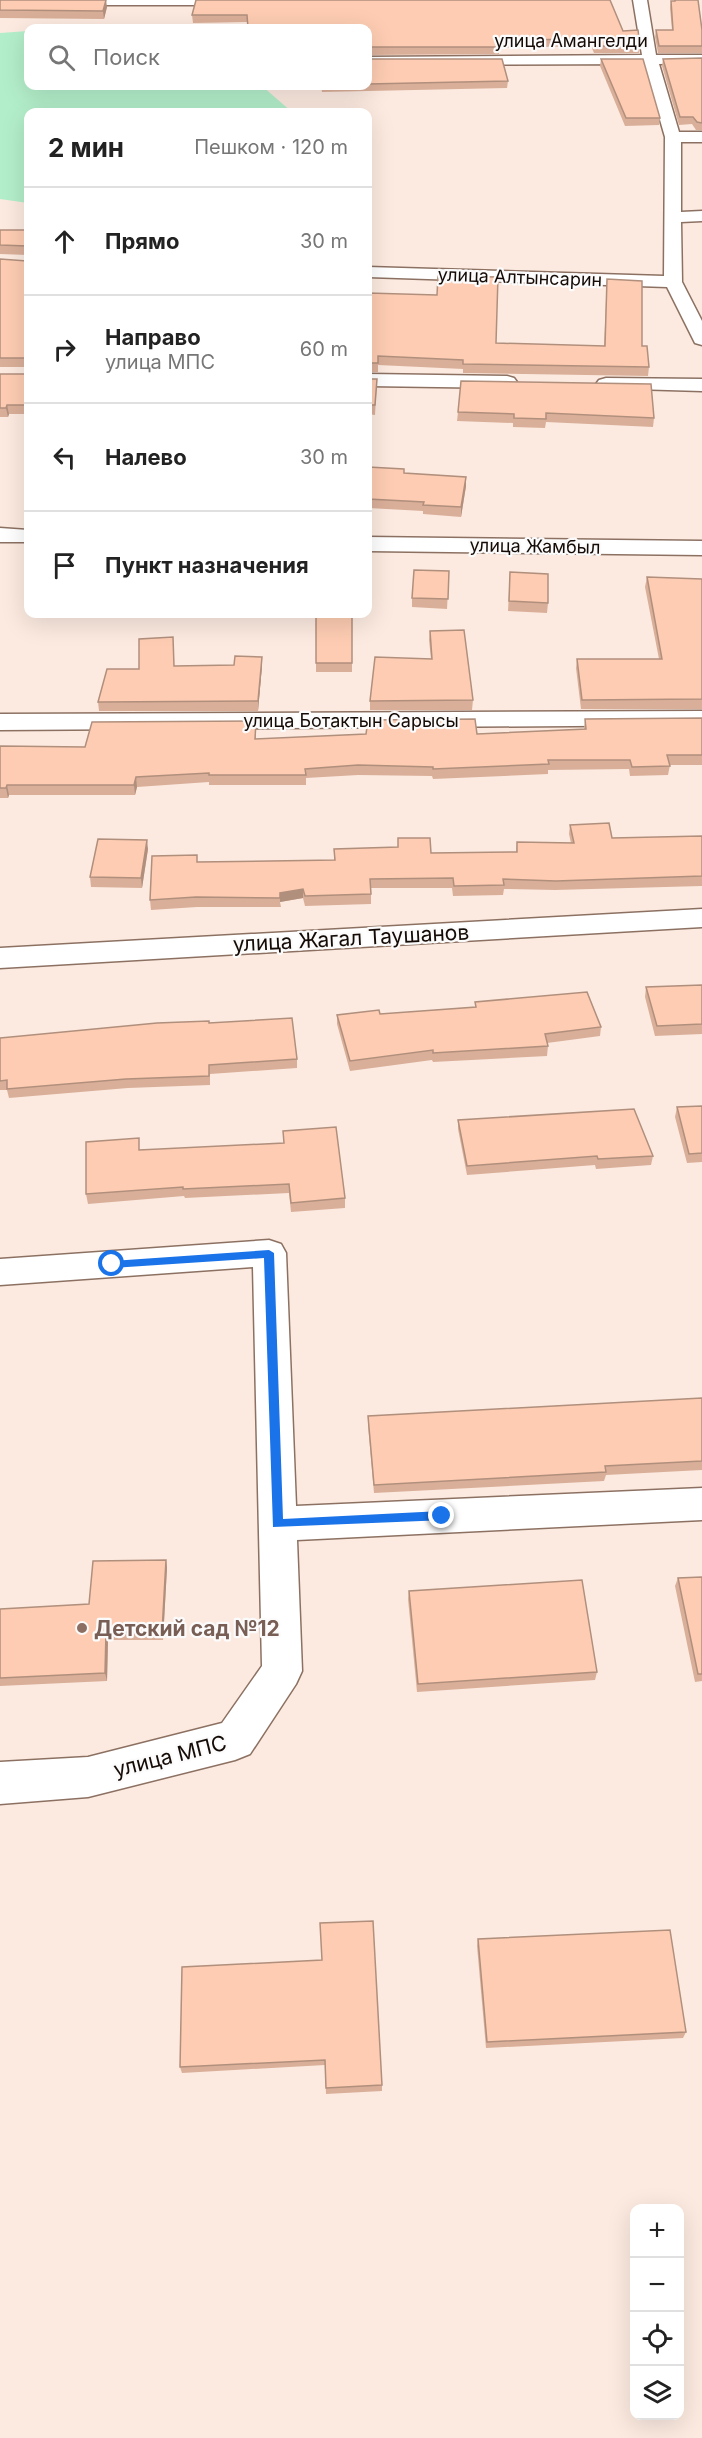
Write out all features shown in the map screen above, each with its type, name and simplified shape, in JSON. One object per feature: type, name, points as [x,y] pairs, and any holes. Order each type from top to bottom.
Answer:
[{"type":"street","points":[[424,0],[517,0]]},
{"type":"street","points":[[640,0],[650,58],[673,137],[673,282],[697,319],[702,339]]},
{"type":"street","points":[[0,1],[259,1]]},
{"type":"street","points":[[160,20],[165,1]]},
{"type":"street","name":"улица Амангелди","points":[[372,61],[702,59]]},
{"type":"street","points":[[673,137],[702,136]]},
{"type":"street","points":[[673,217],[702,216]]},
{"type":"street","name":"улица Алтынсарин","points":[[372,272],[673,282]]},
{"type":"street","points":[[372,380],[523,382]]},
{"type":"street","points":[[583,383],[702,385]]},
{"type":"street","points":[[0,535],[24,536]]},
{"type":"street","name":"улица Жамбыл","points":[[372,544],[702,548]]},
{"type":"street","name":"улица Ботактын Сарысы","points":[[0,722],[702,718]]},
{"type":"street","name":"улица Жагал Таушанов","points":[[0,958],[702,918]]},
{"type":"street","name":"улица МПС","points":[[0,1272],[269,1253],[282,1671],[235,1740],[88,1777],[0,1783]]},
{"type":"street","points":[[277,1524],[702,1504]]},
{"type":"green space","points":[[24,31],[24,90],[267,90],[287,108],[24,108],[24,202],[0,199],[0,33]]},
{"type":"building","points":[[0,0],[106,0],[103,11],[0,10]]},
{"type":"building","points":[[196,0],[610,0],[623,31],[638,30],[640,46],[595,46],[592,39],[498,40],[499,47],[372,47],[372,24],[248,24],[247,15],[192,15]]},
{"type":"building","points":[[698,0],[702,46],[659,46],[656,30],[673,30],[671,1]]},
{"type":"building","points":[[702,58],[702,123],[697,122],[693,117],[680,117],[663,59]]},
{"type":"building","points":[[372,59],[502,59],[508,81],[372,84]]},
{"type":"building","points":[[601,59],[643,59],[660,118],[626,118]]},
{"type":"building","points":[[0,230],[24,230],[24,246],[0,245]]},
{"type":"building","points":[[0,259],[24,261],[24,358],[0,358]]},
{"type":"building","points":[[438,276],[498,277],[496,343],[605,346],[607,279],[642,281],[642,346],[647,346],[649,367],[463,364],[463,360],[378,356],[378,363],[372,363],[372,293],[437,295]]},
{"type":"building","points":[[0,374],[24,374],[24,405],[7,405],[6,408],[0,408]]},
{"type":"building","points":[[372,379],[377,379],[375,405],[372,405]]},
{"type":"building","points":[[461,381],[651,384],[654,418],[546,413],[546,419],[514,418],[514,414],[458,412]]},
{"type":"building","points":[[372,467],[404,469],[404,473],[466,477],[461,507],[423,505],[424,502],[372,499]]},
{"type":"building","points":[[414,570],[449,571],[448,599],[412,598]]},
{"type":"building","points":[[510,572],[548,574],[548,603],[509,601]]},
{"type":"building","points":[[647,577],[702,579],[702,699],[582,700],[577,659],[662,659]]},
{"type":"building","points":[[316,618],[352,618],[352,663],[316,663]]},
{"type":"building","points":[[464,630],[473,700],[370,701],[375,657],[432,659],[430,631]]},
{"type":"building","points":[[173,637],[174,666],[234,665],[235,656],[262,657],[258,701],[98,702],[107,669],[139,669],[139,639]]},
{"type":"building","points":[[702,718],[702,755],[667,755],[670,766],[632,767],[630,760],[548,760],[549,764],[433,769],[433,767],[358,765],[305,769],[306,775],[209,775],[209,773],[136,777],[134,785],[7,785],[6,788],[0,788],[0,746],[85,747],[92,722],[256,721],[255,739],[366,734],[368,720],[475,719],[477,734],[586,729],[585,719]]},
{"type":"building","points":[[609,823],[612,838],[702,836],[702,876],[556,881],[503,879],[504,885],[454,886],[453,878],[370,879],[371,894],[305,896],[303,889],[280,893],[280,898],[196,897],[150,900],[152,856],[197,855],[197,862],[335,860],[334,849],[398,847],[398,838],[430,838],[431,853],[517,852],[517,842],[574,843],[570,825]]},
{"type":"building","points":[[98,839],[147,840],[141,878],[90,877]]},
{"type":"building","points":[[702,985],[702,1024],[657,1026],[646,987]]},
{"type":"building","points":[[587,992],[601,1027],[545,1034],[548,1046],[433,1053],[433,1050],[350,1061],[337,1015],[379,1010],[380,1014],[476,1007],[475,1002]]},
{"type":"building","points":[[292,1018],[297,1059],[209,1065],[209,1076],[126,1079],[7,1089],[7,1080],[0,1081],[0,1038],[157,1023],[209,1021],[209,1023]]},
{"type":"building","points":[[702,1106],[702,1153],[689,1154],[677,1107]]},
{"type":"building","points":[[634,1109],[653,1156],[598,1159],[597,1156],[467,1166],[458,1120]]},
{"type":"building","points":[[336,1127],[345,1198],[291,1203],[289,1184],[183,1189],[183,1187],[86,1194],[86,1142],[139,1138],[139,1150],[284,1143],[283,1131]]},
{"type":"building","points":[[702,1398],[702,1461],[605,1466],[606,1472],[374,1485],[368,1416]]},
{"type":"building","name":"Детский сад №12","points":[[166,1560],[162,1632],[106,1632],[105,1673],[0,1678],[0,1609],[89,1604],[93,1561]]},
{"type":"building","points":[[702,1577],[702,1674],[698,1674],[678,1578]]},
{"type":"building","points":[[582,1580],[597,1672],[418,1684],[409,1591]]},
{"type":"building","points":[[373,1921],[382,2085],[326,2088],[325,2060],[180,2067],[182,1967],[322,1960],[320,1923]]},
{"type":"building","points":[[670,1930],[686,2032],[487,2042],[478,1939]]},
{"type":"place","name":"Детский сад №12","points":[[82,1628]]},
{"type":"route","points":[[112,1264],[269,1253],[277,1524],[442,1516]]}]
